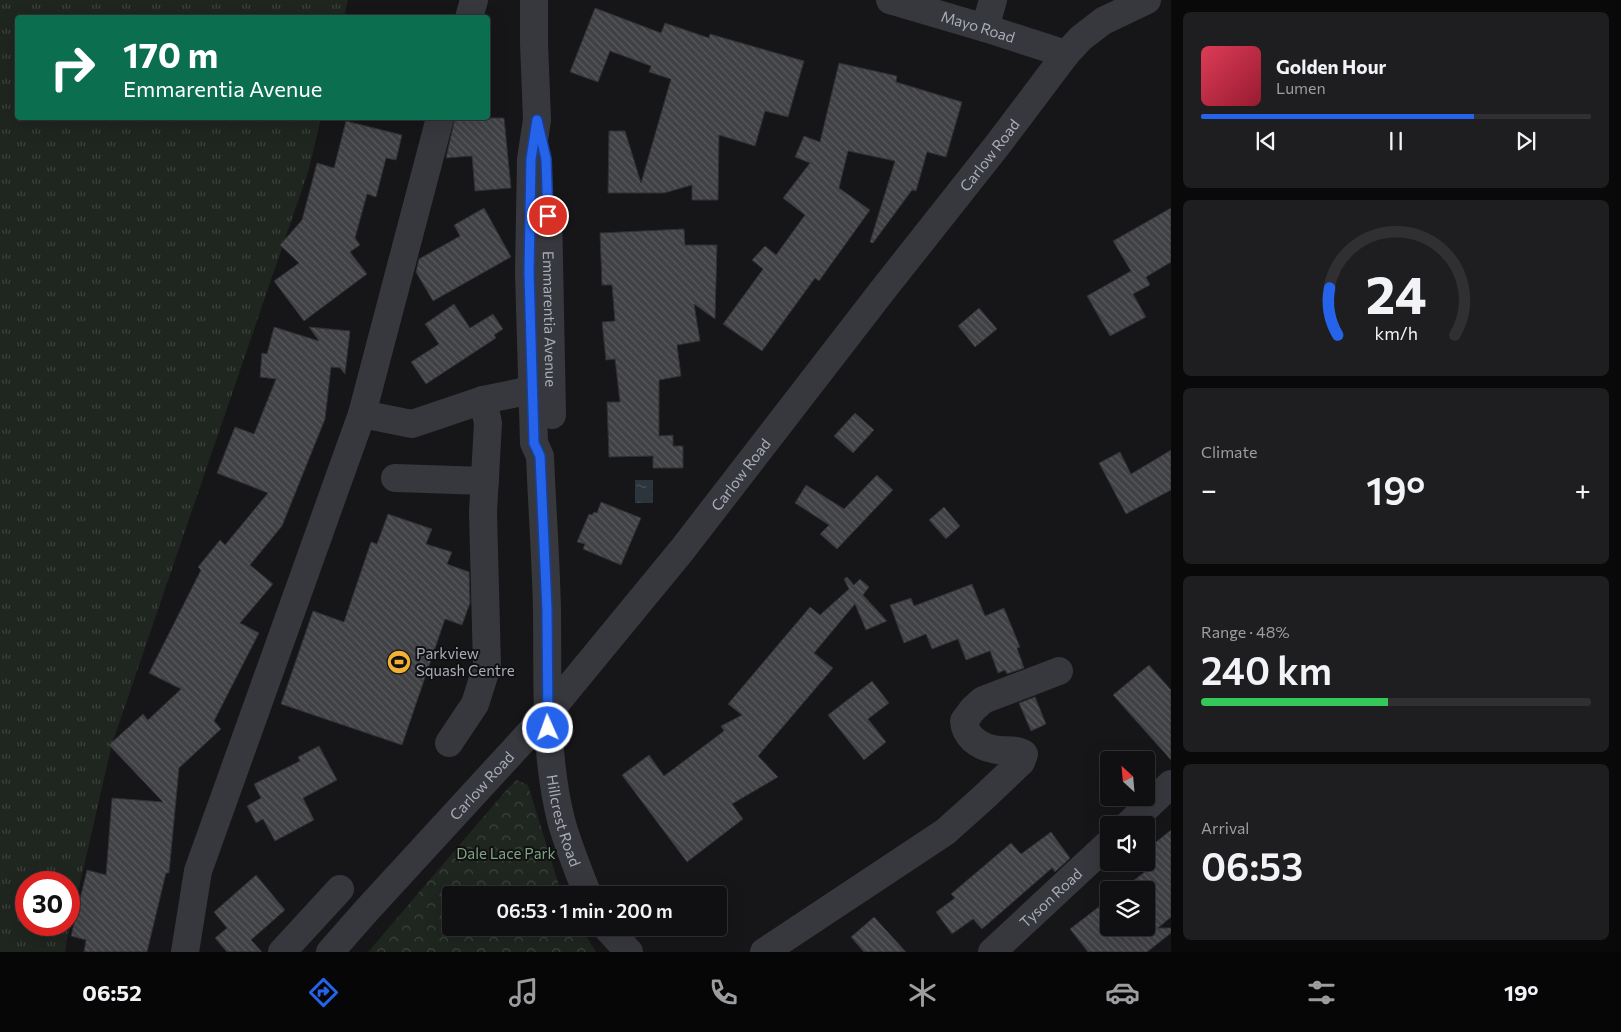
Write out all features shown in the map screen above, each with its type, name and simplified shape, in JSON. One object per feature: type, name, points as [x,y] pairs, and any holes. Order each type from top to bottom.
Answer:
[{"type":"street","points":[[470,15],[474,0]]},
{"type":"street","name":"Emmarentia Avenue","points":[[534,0],[537,120],[531,159],[529,273],[542,390],[534,443],[540,456],[547,610],[548,712]]},
{"type":"street","name":"Mayo Road","points":[[890,0],[1066,54]]},
{"type":"street","points":[[985,28],[993,0]]},
{"type":"street","name":"Carlow Road","points":[[330,952],[548,712],[682,550],[999,143],[1066,54],[1081,38],[1103,21],[1146,0]]},
{"type":"street","points":[[185,952],[198,871],[362,414],[439,120]]},
{"type":"street","points":[[362,414],[412,424],[483,400],[542,390]]},
{"type":"street","points":[[449,743],[475,704],[487,666],[483,512],[488,423],[483,400]]},
{"type":"street","points":[[395,478],[485,481]]},
{"type":"street","points":[[764,952],[945,832],[1021,762],[1024,754],[1017,751],[992,749],[974,740],[965,731],[964,721],[983,700],[1059,671]]},
{"type":"street","name":"Hillcrest Road","points":[[548,712],[551,759],[561,819],[573,858],[584,886]]},
{"type":"street","points":[[1137,816],[1171,784]]},
{"type":"street","name":"Tyson Road","points":[[992,952],[1100,851]]},
{"type":"street","points":[[282,952],[340,889]]},
{"type":"street","points":[[614,936],[629,952]]},
{"type":"green space","points":[[0,0],[348,0],[344,15],[15,15],[15,120],[321,120],[309,169],[112,744],[80,883],[80,871],[15,871],[15,936],[68,936],[65,952],[0,952]]},
{"type":"green space","name":"Dale Lace Park","points":[[517,780],[528,785],[559,886],[442,886],[442,936],[586,936],[596,952],[368,952]]},
{"type":"water","points":[[635,480],[653,480],[653,503],[635,503]]},
{"type":"building","points":[[595,8],[661,33],[665,23],[709,38],[710,34],[804,61],[788,117],[765,111],[755,146],[719,135],[718,200],[692,200],[692,185],[664,193],[608,193],[609,131],[625,131],[641,183],[671,79],[649,72],[651,66],[610,51],[598,82],[570,72]]},
{"type":"building","points":[[839,63],[897,76],[896,82],[962,102],[946,157],[927,152],[916,191],[912,190],[873,243],[870,242],[895,161],[848,151],[839,188],[870,210],[819,281],[815,278],[762,351],[723,324],[763,269],[752,260],[765,246],[776,255],[805,215],[783,198],[810,163],[795,157],[804,136],[820,142]]},
{"type":"building","points":[[504,118],[511,188],[475,191],[472,156],[446,158],[455,120]]},
{"type":"building","points":[[346,121],[402,135],[396,160],[386,158],[376,197],[367,194],[355,238],[360,245],[350,252],[367,274],[304,321],[274,281],[299,263],[280,245],[302,220],[317,163],[334,168]]},
{"type":"building","points":[[484,208],[511,257],[433,301],[416,272],[419,259],[460,236],[454,225]]},
{"type":"building","points":[[1171,208],[1171,262],[1146,277],[1150,285],[1133,294],[1146,317],[1110,336],[1087,296],[1131,271],[1113,241]]},
{"type":"building","points":[[684,229],[685,245],[717,245],[715,319],[694,304],[700,341],[677,345],[681,376],[659,380],[659,436],[673,435],[673,446],[683,446],[683,468],[653,468],[653,456],[609,457],[607,402],[620,402],[615,359],[606,360],[602,322],[615,321],[612,285],[602,285],[600,233]]},
{"type":"building","points":[[454,304],[470,328],[493,314],[503,329],[494,335],[496,338],[426,384],[411,362],[439,344],[425,324]]},
{"type":"building","points":[[979,308],[997,329],[975,347],[958,326]]},
{"type":"building","points":[[274,327],[319,341],[309,327],[350,331],[345,374],[340,368],[331,367],[325,419],[282,526],[250,565],[273,584],[240,623],[259,633],[214,721],[221,729],[179,768],[169,873],[166,873],[147,952],[84,952],[86,940],[71,936],[80,936],[80,899],[87,870],[106,875],[112,798],[163,802],[109,745],[143,714],[148,720],[181,689],[149,673],[201,570],[198,567],[220,540],[225,545],[268,493],[217,473],[235,427],[254,434],[276,379],[260,377],[262,353],[267,354]]},
{"type":"building","points":[[855,413],[874,430],[853,453],[834,436]]},
{"type":"building","points":[[1171,450],[1171,490],[1126,514],[1099,463],[1120,452],[1131,474]]},
{"type":"building","points":[[877,475],[893,490],[837,549],[820,534],[829,525],[795,503],[806,485],[844,509]]},
{"type":"building","points":[[601,502],[641,518],[621,565],[583,549],[585,544],[577,542],[589,514],[597,513]]},
{"type":"building","points":[[944,507],[960,526],[946,539],[929,520]]},
{"type":"building","points":[[388,514],[432,529],[426,544],[452,552],[447,564],[469,572],[470,603],[462,625],[445,619],[402,745],[281,704],[313,611],[344,622],[371,542],[377,544]]},
{"type":"building","points":[[847,577],[854,585],[860,579],[869,587],[863,595],[887,621],[866,630],[855,604],[814,653],[833,668],[758,756],[778,777],[732,804],[743,819],[687,862],[622,775],[649,755],[664,776],[724,731],[721,726],[742,715],[728,704],[810,607],[820,615],[849,589],[844,579]]},
{"type":"building","points":[[972,584],[985,616],[1004,608],[1020,647],[1017,648],[1024,668],[1007,674],[1005,670],[998,673],[990,651],[966,660],[958,639],[932,649],[926,634],[904,643],[890,605],[911,598],[914,606]]},
{"type":"building","points":[[1149,665],[1171,690],[1171,760],[1113,695]]},
{"type":"building","points":[[872,681],[889,703],[868,719],[886,742],[864,760],[828,715]]},
{"type":"building","points":[[1035,697],[1046,724],[1031,731],[1019,703]]},
{"type":"building","points":[[319,746],[337,780],[303,798],[314,820],[275,841],[263,819],[256,823],[247,806],[261,798],[254,784],[300,761],[298,757]]},
{"type":"building","points":[[1171,830],[1171,917],[1158,928],[1171,928],[1171,933],[1147,952],[1088,952],[1070,929],[1100,906],[1100,936],[1155,936],[1155,881],[1133,881],[1146,871],[1155,871],[1155,843]]},
{"type":"building","points":[[1051,832],[1070,858],[1055,872],[1052,868],[982,929],[973,919],[952,934],[936,912],[955,898],[951,894],[1011,843],[1021,854]]},
{"type":"building","points":[[256,875],[285,910],[251,940],[262,952],[227,952],[215,938],[227,928],[214,912]]},
{"type":"building","points":[[874,917],[906,952],[864,952],[851,937]]},
{"type":"place","name":"Parkview Squash Centre","points":[[399,662]]},
{"type":"route","points":[[548,216],[546,159],[537,120],[531,159],[529,273],[534,443],[540,456],[547,610],[548,728]]}]
